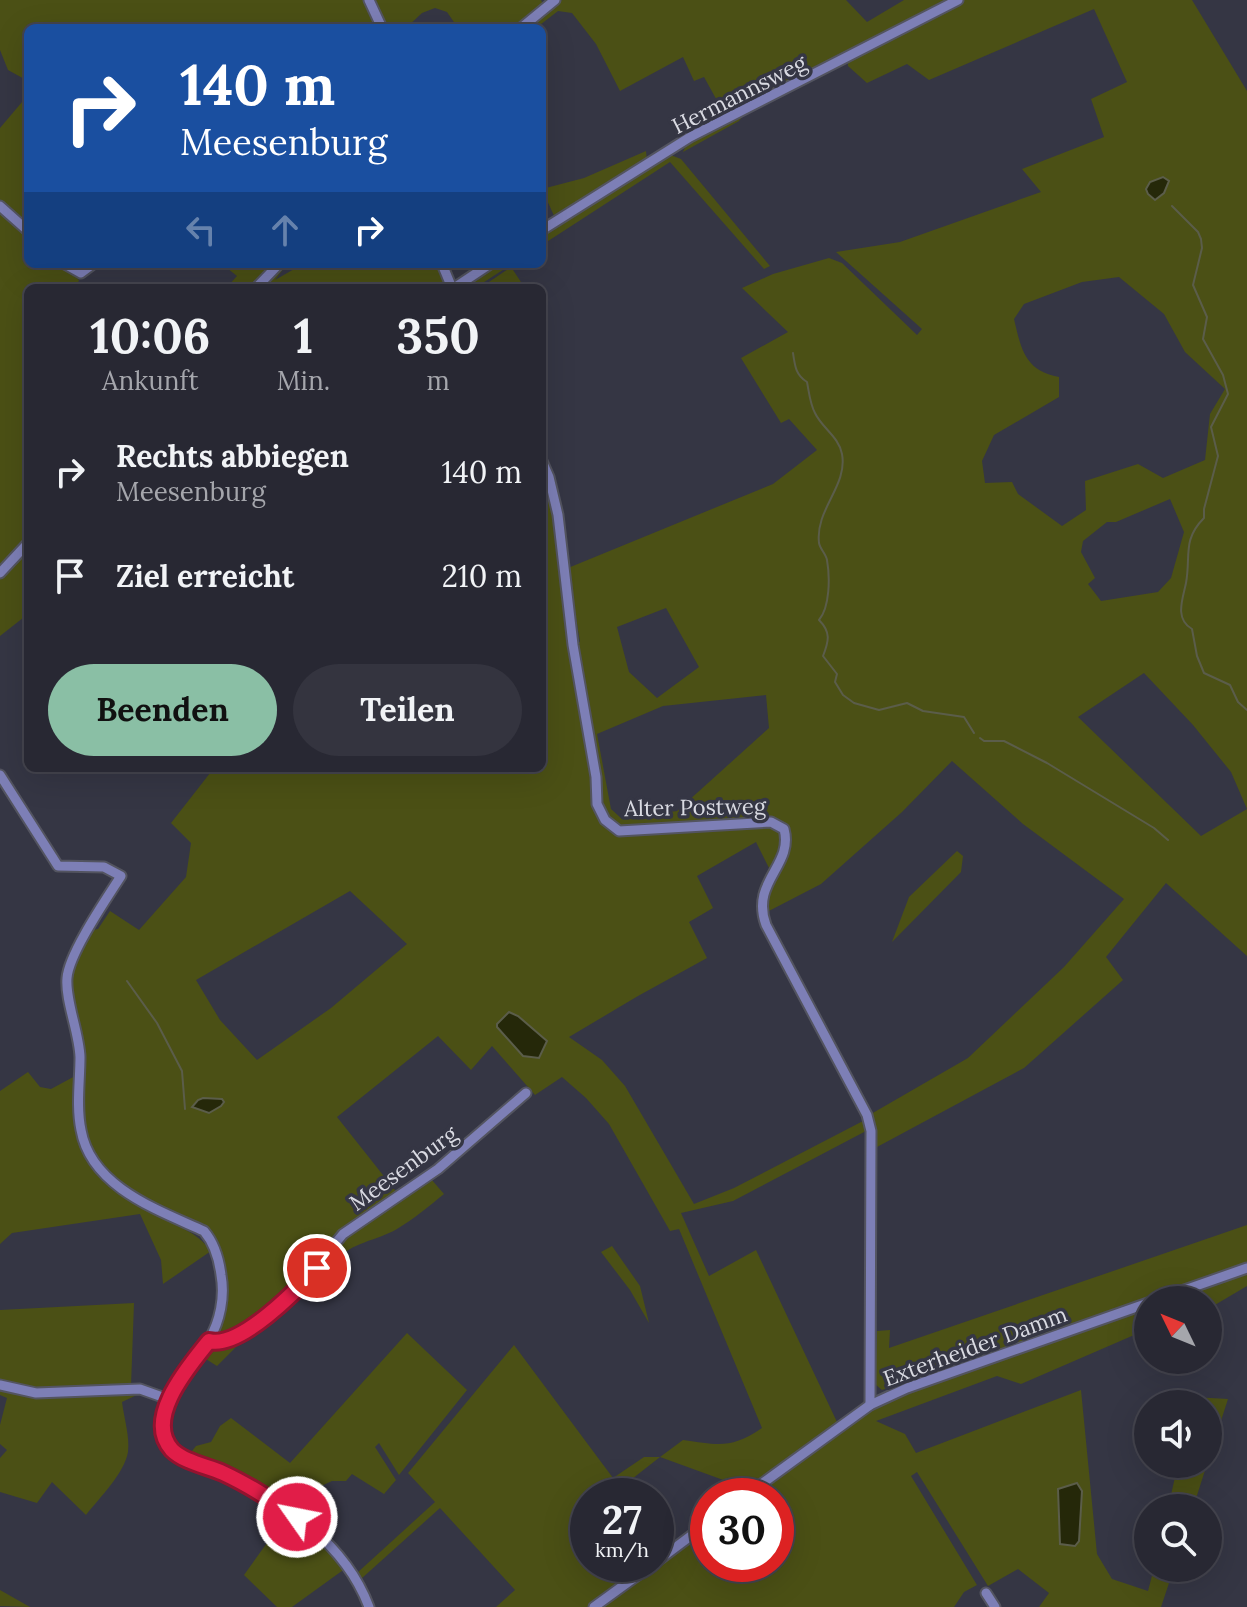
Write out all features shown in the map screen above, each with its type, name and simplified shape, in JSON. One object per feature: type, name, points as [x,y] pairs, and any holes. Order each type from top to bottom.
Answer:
[{"type":"street","points":[[369,0],[380,24]]},
{"type":"street","points":[[526,24],[555,0]]},
{"type":"street","name":"Hermannsweg","points":[[546,227],[690,137],[958,0]]},
{"type":"street","points":[[0,206],[24,227]]},
{"type":"street","points":[[260,284],[275,268]]},
{"type":"street","points":[[459,284],[484,268]]},
{"type":"street","name":"Alter Postweg","points":[[546,470],[558,515],[577,674],[596,777],[597,804],[605,820],[619,831],[771,822],[784,829],[786,846],[765,885],[761,912],[867,1115],[871,1131],[870,1405]]},
{"type":"street","points":[[0,573],[24,547]]},
{"type":"street","points":[[0,775],[58,866],[104,867],[121,876],[73,959],[67,978],[80,1054],[80,1128],[85,1145],[109,1178],[144,1203],[204,1231],[219,1259],[220,1312],[209,1341],[168,1399],[164,1431],[173,1450],[188,1460],[227,1475],[267,1497],[315,1530],[336,1552],[362,1590],[369,1607]]},
{"type":"street","name":"Meesenburg","points":[[209,1341],[228,1339],[275,1310],[308,1277],[343,1234],[438,1169],[526,1093]]},
{"type":"street","points":[[1196,1286],[1247,1268]]},
{"type":"street","name":"Exterheider Damm","points":[[770,1478],[870,1405],[907,1388],[1134,1308]]},
{"type":"street","points":[[0,1385],[36,1393],[140,1389],[168,1399]]},
{"type":"street","points":[[594,1607],[628,1582]]},
{"type":"street","points":[[986,1593],[995,1607]]},
{"type":"green space","points":[[0,0],[363,0],[375,24],[24,24],[24,79],[8,70],[0,50]]},
{"type":"green space","points":[[374,0],[541,0],[543,4],[521,24],[455,24],[447,12],[435,8],[422,13],[410,24],[384,24]]},
{"type":"green space","points":[[562,0],[846,0],[867,22],[904,0],[1192,0],[1247,91],[1247,809],[1247,956],[1166,883],[1106,957],[1123,980],[1024,1068],[877,1147],[871,1114],[968,1058],[1064,967],[1124,899],[1023,824],[952,761],[902,812],[821,884],[765,913],[757,900],[769,868],[756,842],[697,876],[713,908],[689,922],[707,958],[569,1037],[602,1060],[625,1086],[694,1204],[734,1188],[863,1121],[866,1131],[733,1201],[681,1213],[709,1276],[756,1250],[837,1422],[763,1478],[718,1478],[660,1457],[683,1440],[724,1444],[762,1428],[679,1229],[670,1231],[609,1124],[562,1077],[535,1095],[492,1046],[471,1070],[438,1036],[337,1117],[398,1194],[341,1232],[284,1298],[259,1318],[218,1339],[216,1334],[226,1293],[202,1226],[147,1201],[113,1179],[90,1148],[84,1128],[84,1054],[71,981],[76,961],[92,930],[98,929],[110,911],[139,930],[186,877],[191,843],[171,823],[211,772],[546,772],[546,487],[555,522],[567,639],[580,642],[568,568],[773,484],[817,450],[789,419],[781,423],[741,358],[788,332],[742,288],[773,274],[829,258],[842,263],[917,335],[922,329],[836,252],[900,242],[1041,192],[1022,169],[1104,137],[1091,99],[1127,82],[1094,9],[929,80],[907,64],[867,83],[848,66],[848,61],[887,39],[881,34],[725,115],[704,77],[694,81],[683,57],[620,91],[596,44],[572,13],[558,11],[541,24],[532,24]],"holes":[[[1119,277],[1164,314],[1185,352],[1225,389],[1210,414],[1205,460],[1163,478],[1138,464],[1085,481],[1086,510],[1062,526],[1018,494],[1012,482],[985,483],[982,461],[994,435],[1059,397],[1059,377],[1039,370],[1022,349],[1014,319],[1024,304],[1082,282]],[[1170,499],[1184,532],[1171,578],[1158,592],[1101,601],[1088,584],[1095,578],[1081,552],[1083,541],[1107,522],[1116,522]],[[666,608],[699,667],[657,698],[629,672],[617,627]],[[1144,673],[1193,725],[1231,772],[1247,809],[1201,836],[1078,717]],[[766,695],[769,728],[677,811],[622,819],[611,809],[597,734],[663,706]],[[350,891],[407,944],[331,1008],[257,1060],[220,1020],[196,980]]]},
{"type":"green space","points":[[24,100],[24,224],[0,203],[0,128]]},
{"type":"green space","points":[[746,112],[739,121],[683,152],[687,142]]},
{"type":"green space","points":[[646,151],[647,161],[555,218],[546,198],[546,188],[584,178]]},
{"type":"green space","points":[[668,154],[681,159],[770,266],[764,269],[670,162],[546,242],[546,231]]},
{"type":"green space","points":[[0,210],[24,231],[24,268],[66,268],[79,280],[78,284],[24,284],[24,543],[0,569]]},
{"type":"green space","points":[[227,268],[270,268],[256,284],[230,284],[237,276]]},
{"type":"green space","points":[[279,268],[284,268],[275,280],[296,268],[441,268],[444,284],[265,284]]},
{"type":"green space","points":[[490,268],[506,268],[481,284],[466,284]]},
{"type":"green space","points":[[512,268],[522,284],[486,284]]},
{"type":"green space","points":[[24,552],[24,617],[0,636],[0,578]]},
{"type":"green space","points":[[957,851],[963,856],[961,872],[892,942],[909,897]]},
{"type":"green space","points":[[28,1072],[40,1087],[51,1089],[77,1075],[77,1131],[88,1160],[120,1193],[194,1235],[211,1251],[163,1284],[161,1260],[140,1214],[12,1233],[0,1244],[0,1091]]},
{"type":"green space","points":[[431,1179],[444,1194],[415,1217],[389,1233],[349,1250],[335,1261],[327,1256],[341,1238]]},
{"type":"green space","points":[[1247,1225],[1247,1262],[1179,1286],[1134,1286],[1134,1302],[882,1390],[875,1384],[877,1331],[890,1330],[889,1348]]},
{"type":"green space","points":[[612,1246],[640,1286],[649,1323],[630,1290],[601,1252]]},
{"type":"green space","points":[[1247,1273],[1247,1286],[1222,1301],[1222,1286],[1209,1286]]},
{"type":"green space","points":[[134,1303],[131,1386],[141,1393],[122,1402],[128,1452],[117,1477],[86,1515],[52,1482],[37,1503],[0,1492],[0,1458],[7,1450],[0,1444],[0,1425],[7,1398],[0,1395],[0,1310]]},
{"type":"green space","points":[[1134,1312],[1134,1335],[1021,1384],[997,1376],[876,1421],[905,1434],[916,1453],[1081,1390],[1097,1554],[1112,1579],[1148,1591],[1150,1582],[1169,1582],[1161,1607],[1039,1607],[1049,1593],[1018,1569],[988,1586],[917,1472],[911,1476],[977,1585],[964,1592],[954,1607],[601,1607],[635,1582],[674,1582],[674,1554],[690,1542],[690,1582],[794,1582],[794,1478],[776,1478],[868,1413],[910,1391]]},
{"type":"green space","points":[[256,1327],[217,1366],[201,1356],[210,1344]]},
{"type":"green space","points":[[407,1333],[467,1390],[399,1475],[379,1443],[375,1447],[396,1480],[384,1494],[352,1474],[346,1481],[332,1481],[317,1488],[301,1479],[283,1502],[209,1463],[188,1456],[196,1446],[211,1442],[220,1426],[231,1418],[290,1463]]},
{"type":"green space","points":[[514,1345],[613,1478],[570,1478],[570,1582],[622,1582],[587,1607],[496,1607],[515,1590],[440,1508],[361,1579],[357,1573],[435,1502],[408,1473]]},
{"type":"green space","points":[[1222,1399],[1228,1399],[1222,1418]]},
{"type":"green space","points":[[644,1457],[660,1457],[633,1478],[613,1478]]},
{"type":"green space","points":[[1175,1478],[1203,1478],[1197,1494],[1171,1494]]},
{"type":"green space","points":[[287,1515],[313,1532],[346,1568],[292,1607],[277,1607],[244,1575]]},
{"type":"green space","points":[[0,1590],[30,1607],[0,1606]]},
{"type":"shaded area","points":[[1163,177],[1169,181],[1164,193],[1155,200],[1146,189],[1150,182]]},
{"type":"shaded area","points":[[509,1012],[547,1041],[539,1058],[523,1056],[497,1027]]},
{"type":"shaded area","points":[[203,1098],[222,1099],[224,1102],[209,1113],[192,1107]]},
{"type":"shaded area","points":[[1077,1483],[1082,1491],[1079,1541],[1075,1546],[1060,1544],[1058,1489]]},
{"type":"waterway","points":[[1172,206],[1201,239],[1202,248],[1193,285],[1207,317],[1203,339],[1223,375],[1228,394],[1211,427],[1218,456],[1204,518],[1190,541],[1181,614],[1186,625],[1192,629],[1204,673],[1230,685],[1238,702],[1247,710]]},
{"type":"waterway","points":[[464,269],[471,268]]},
{"type":"waterway","points":[[793,353],[797,370],[807,382],[815,413],[838,443],[842,454],[840,477],[819,531],[829,583],[825,608],[819,620],[828,637],[823,656],[837,674],[835,682],[843,695],[854,703],[879,710],[907,703],[923,711],[964,717],[974,733]]},
{"type":"waterway","points":[[980,738],[984,741],[1004,741],[1047,763],[1154,828],[1168,840]]},
{"type":"waterway","points":[[127,981],[157,1023],[182,1071],[185,1109]]},
{"type":"route","points":[[297,1517],[227,1475],[180,1456],[167,1441],[164,1431],[168,1399],[209,1341],[228,1339],[262,1320],[291,1297],[317,1268]]}]
